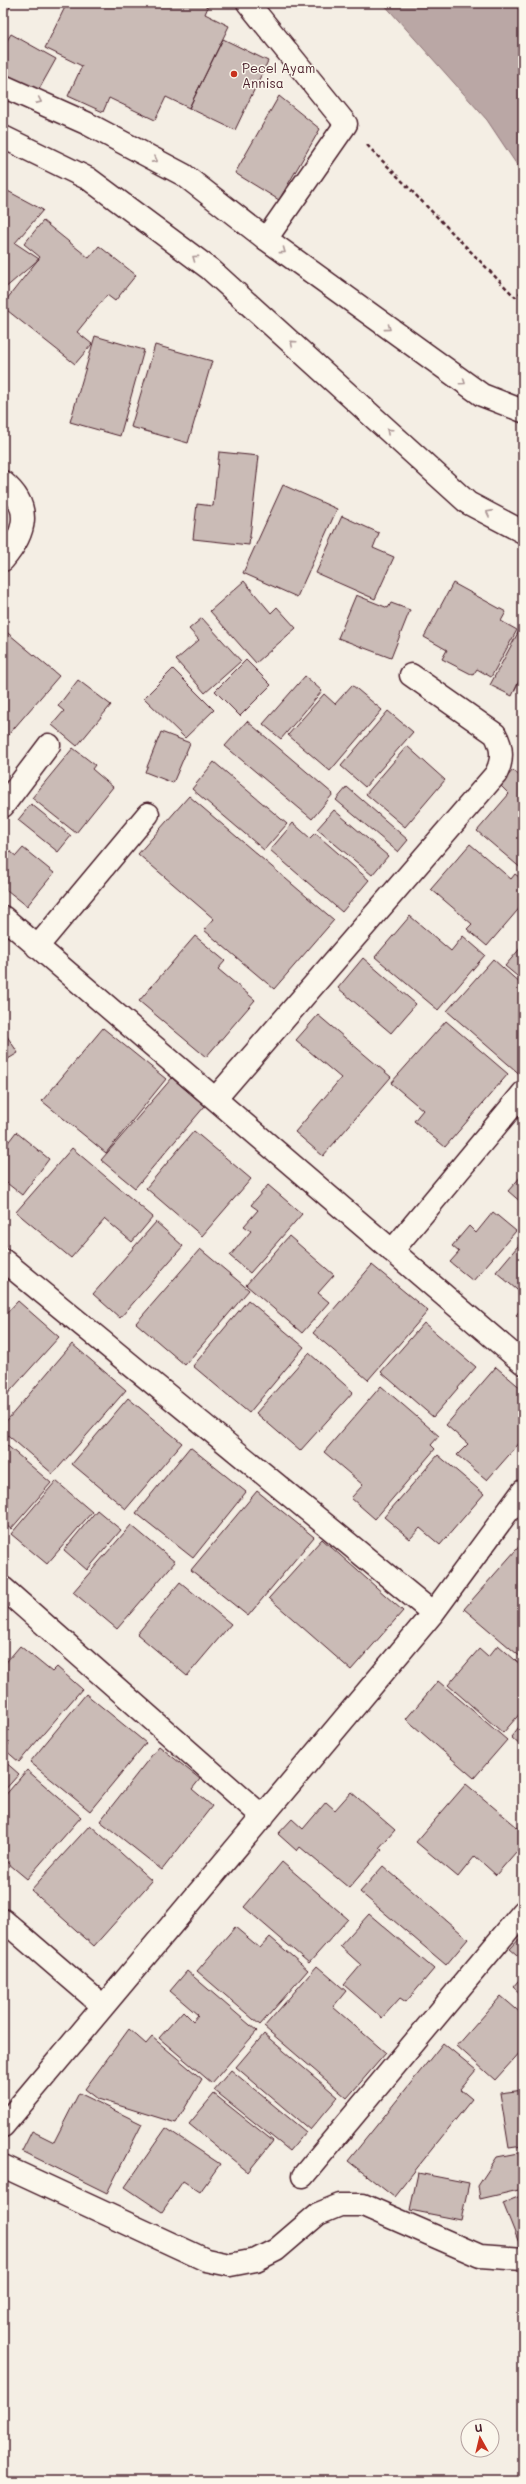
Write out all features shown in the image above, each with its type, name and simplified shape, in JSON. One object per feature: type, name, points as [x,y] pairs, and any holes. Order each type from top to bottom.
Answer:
[{"type":"street","points":[[248,3],[346,124],[266,238]]},
{"type":"street","points":[[3,86],[86,123],[184,176],[432,360],[482,395],[523,411]]},
{"type":"street","points":[[3,137],[89,179],[210,269],[468,503],[523,532]]},
{"type":"street","points":[[3,482],[16,493],[22,510],[24,527],[12,550],[3,560]]},
{"type":"street","points":[[216,1098],[491,780],[502,763],[499,742],[495,734],[411,675]]},
{"type":"street","points":[[3,806],[49,745]]},
{"type":"street","points":[[37,947],[148,814]]},
{"type":"street","points":[[3,917],[216,1098],[523,1363]]},
{"type":"street","points":[[392,1251],[523,1094]]},
{"type":"street","points":[[3,1260],[433,1613]]},
{"type":"street","points":[[3,2126],[433,1613],[523,1491]]},
{"type":"street","points":[[3,1588],[263,1817]]},
{"type":"street","points":[[303,2176],[523,1912]]},
{"type":"street","points":[[3,1920],[103,2006]]},
{"type":"street","points":[[3,2166],[206,2260],[230,2265],[256,2260],[276,2250],[318,2214],[340,2205],[363,2205],[480,2256],[523,2259]]},
{"type":"path","points":[[346,124],[515,297],[523,291]]},
{"type":"shaded area","points":[[383,3],[523,3],[523,174],[487,120]]},
{"type":"building","points":[[3,3],[11,3],[3,23]]},
{"type":"building","points":[[67,3],[199,3],[208,7],[205,14],[229,26],[189,108],[166,97],[155,120],[109,98],[103,112],[68,96],[82,66],[45,48]]},
{"type":"building","points":[[11,34],[56,59],[37,93],[3,78],[3,47]]},
{"type":"building","name":"Pecel Ayam Annisa","points":[[223,39],[268,61],[235,130],[189,108]]},
{"type":"building","points":[[279,96],[320,129],[279,200],[235,173]]},
{"type":"building","points":[[4,189],[43,210],[15,243],[39,259],[3,290]]},
{"type":"building","points":[[43,221],[89,258],[99,246],[136,275],[115,301],[107,295],[77,332],[92,344],[75,364],[3,307],[3,304],[40,257],[24,244]]},
{"type":"building","points":[[95,336],[144,350],[120,436],[70,422]]},
{"type":"building","points":[[155,345],[212,361],[188,443],[131,427]]},
{"type":"building","points":[[219,452],[259,456],[249,545],[193,539],[197,504],[213,506]]},
{"type":"building","points":[[283,485],[337,509],[297,597],[243,573]]},
{"type":"building","points":[[342,516],[379,533],[373,548],[394,557],[375,599],[316,573]]},
{"type":"building","points":[[244,581],[271,613],[277,607],[296,628],[256,663],[210,611]]},
{"type":"building","points":[[453,583],[506,612],[501,621],[517,630],[491,677],[477,669],[473,675],[442,659],[447,650],[424,637]]},
{"type":"building","points":[[356,595],[388,608],[391,603],[410,610],[391,658],[338,638]]},
{"type":"building","points":[[202,618],[241,661],[205,693],[176,660],[199,640],[189,629]]},
{"type":"building","points":[[3,629],[59,676],[3,741]]},
{"type":"building","points":[[520,629],[523,631],[523,683],[519,681],[512,696],[490,685]]},
{"type":"building","points":[[246,660],[271,685],[240,716],[215,691]]},
{"type":"building","points":[[173,669],[214,710],[185,738],[144,698]]},
{"type":"building","points":[[305,676],[322,691],[281,739],[263,724]]},
{"type":"building","points":[[78,680],[111,705],[77,746],[52,725],[64,711],[58,706]]},
{"type":"building","points":[[352,685],[382,710],[330,771],[288,735],[324,694],[335,704]]},
{"type":"building","points":[[388,711],[413,732],[365,787],[341,766]]},
{"type":"building","points":[[247,721],[333,794],[312,819],[225,746]]},
{"type":"building","points":[[161,732],[190,743],[173,783],[145,772]]},
{"type":"building","points":[[407,746],[445,780],[405,827],[366,794]]},
{"type":"building","points":[[73,748],[95,765],[92,769],[113,787],[76,833],[32,798]]},
{"type":"building","points":[[214,762],[287,824],[264,850],[192,789]]},
{"type":"building","points":[[513,770],[523,779],[523,870],[477,831],[509,794],[500,785]]},
{"type":"building","points":[[347,787],[408,840],[398,852],[336,800]]},
{"type":"building","points":[[189,796],[334,920],[274,989],[204,930],[214,919],[138,854]]},
{"type":"building","points":[[31,804],[71,836],[58,852],[18,820]]},
{"type":"building","points":[[334,810],[388,856],[372,875],[317,829]]},
{"type":"building","points":[[293,823],[310,838],[315,833],[369,880],[342,912],[270,850]]},
{"type":"building","points":[[470,844],[511,879],[515,874],[523,880],[523,904],[487,946],[467,929],[472,924],[431,889]]},
{"type":"building","points":[[3,846],[16,856],[23,848],[54,873],[27,906],[3,887]]},
{"type":"building","points":[[410,916],[451,951],[463,936],[485,955],[438,1010],[375,957]]},
{"type":"building","points":[[195,936],[225,961],[218,969],[255,1000],[206,1057],[139,1001]]},
{"type":"building","points":[[523,945],[523,981],[505,966]]},
{"type":"building","points":[[363,958],[416,1004],[391,1033],[338,988]]},
{"type":"building","points":[[493,959],[523,986],[523,1077],[447,1011]]},
{"type":"building","points":[[318,1015],[391,1077],[323,1156],[295,1132],[341,1078],[296,1040]]},
{"type":"building","points":[[446,1021],[508,1074],[445,1147],[414,1121],[423,1110],[391,1083]]},
{"type":"building","points":[[103,1028],[166,1079],[106,1153],[42,1101]]},
{"type":"building","points":[[3,1030],[18,1053],[3,1062]]},
{"type":"building","points":[[172,1078],[205,1106],[135,1188],[101,1160]]},
{"type":"building","points":[[194,1131],[251,1179],[202,1236],[146,1188]]},
{"type":"building","points":[[16,1132],[49,1159],[22,1195],[3,1180],[3,1149]]},
{"type":"building","points":[[72,1148],[153,1217],[132,1242],[105,1219],[71,1258],[16,1212]]},
{"type":"building","points":[[523,1174],[523,1204],[508,1191]]},
{"type":"building","points":[[268,1185],[302,1214],[250,1273],[230,1256],[251,1231],[244,1226],[258,1210],[251,1205]]},
{"type":"building","points":[[493,1212],[516,1231],[473,1281],[450,1262],[459,1252],[452,1246],[469,1226],[476,1233]]},
{"type":"building","points":[[156,1222],[183,1246],[120,1318],[93,1294]]},
{"type":"building","points":[[289,1236],[334,1275],[318,1293],[329,1302],[302,1333],[246,1285]]},
{"type":"building","points":[[523,1240],[523,1295],[496,1272]]},
{"type":"building","points":[[200,1249],[249,1290],[185,1365],[136,1323]]},
{"type":"building","points":[[372,1265],[428,1311],[368,1380],[313,1333]]},
{"type":"building","points":[[248,1300],[304,1347],[249,1413],[193,1366]]},
{"type":"building","points":[[18,1301],[59,1337],[3,1399],[3,1317]]},
{"type":"building","points":[[523,1307],[523,1321],[516,1315]]},
{"type":"building","points":[[424,1323],[476,1367],[433,1417],[381,1372]]},
{"type":"building","points":[[72,1344],[126,1390],[53,1474],[3,1431],[3,1425]]},
{"type":"building","points":[[309,1353],[353,1392],[300,1451],[256,1413]]},
{"type":"building","points":[[496,1367],[523,1390],[523,1439],[487,1480],[457,1455],[468,1444],[446,1425]]},
{"type":"building","points":[[381,1386],[439,1436],[431,1445],[435,1449],[375,1519],[351,1498],[363,1485],[324,1452]]},
{"type":"building","points":[[128,1398],[182,1443],[126,1509],[72,1464]]},
{"type":"building","points":[[3,1442],[51,1483],[11,1529],[3,1523]]},
{"type":"building","points":[[190,1447],[246,1492],[193,1558],[136,1513]]},
{"type":"building","points":[[438,1455],[484,1494],[440,1545],[420,1528],[410,1539],[384,1517]]},
{"type":"building","points":[[56,1481],[92,1512],[47,1564],[11,1534]]},
{"type":"building","points":[[257,1491],[314,1537],[248,1616],[191,1570]]},
{"type":"building","points":[[97,1510],[121,1530],[87,1570],[64,1550]]},
{"type":"building","points":[[131,1525],[175,1562],[117,1629],[73,1592]]},
{"type":"building","points":[[322,1539],[403,1611],[351,1670],[269,1598]]},
{"type":"building","points":[[523,1542],[523,1659],[464,1609]]},
{"type":"building","points":[[180,1582],[231,1624],[187,1676],[137,1634]]},
{"type":"building","points":[[498,1645],[523,1667],[523,1710],[503,1733],[448,1685],[479,1649],[488,1657]]},
{"type":"building","points":[[20,1646],[52,1672],[57,1667],[82,1689],[19,1762],[4,1749],[9,1744],[3,1740],[3,1666]]},
{"type":"building","points":[[438,1681],[507,1740],[474,1778],[406,1719]]},
{"type":"building","points":[[86,1694],[146,1743],[90,1811],[30,1762]]},
{"type":"building","points":[[523,1722],[523,1748],[511,1737]]},
{"type":"building","points":[[159,1746],[200,1779],[192,1789],[212,1806],[162,1870],[100,1821]]},
{"type":"building","points":[[3,1760],[19,1774],[3,1792]]},
{"type":"building","points":[[27,1770],[81,1817],[27,1879],[3,1859],[3,1798]]},
{"type":"building","points":[[466,1784],[523,1832],[523,1844],[496,1875],[475,1856],[458,1877],[416,1842]]},
{"type":"building","points":[[351,1792],[395,1830],[379,1848],[382,1850],[349,1888],[300,1847],[297,1851],[278,1834],[292,1819],[303,1829],[326,1802],[335,1810]]},
{"type":"building","points":[[90,1825],[152,1881],[94,1946],[31,1890]]},
{"type":"building","points":[[282,1862],[348,1919],[309,1963],[244,1907]]},
{"type":"building","points":[[383,1866],[468,1939],[446,1965],[360,1892]]},
{"type":"building","points":[[369,1914],[434,1969],[406,2002],[400,1998],[382,2018],[344,1985],[361,1965],[340,1946]]},
{"type":"building","points":[[235,1927],[260,1948],[270,1937],[308,1970],[260,2025],[197,1971]]},
{"type":"building","points":[[523,1935],[523,1960],[510,1949]]},
{"type":"building","points":[[317,1966],[346,1991],[333,2007],[386,2053],[347,2098],[264,2027]]},
{"type":"building","points":[[187,1971],[257,2031],[212,2083],[159,2038],[183,2011],[193,2021],[198,2015],[170,1991]]},
{"type":"building","points":[[523,1975],[523,1996],[513,1987]]},
{"type":"building","points":[[501,1996],[523,2015],[523,2049],[495,2080],[457,2046]]},
{"type":"building","points":[[129,2029],[146,2044],[152,2037],[202,2079],[176,2123],[98,2099],[85,2089]]},
{"type":"building","points":[[264,2034],[338,2097],[310,2130],[236,2067]]},
{"type":"building","points":[[443,2043],[476,2070],[460,2089],[472,2099],[394,2197],[348,2161]]},
{"type":"building","points":[[231,2070],[306,2132],[290,2151],[214,2090]]},
{"type":"building","points":[[523,2090],[523,2146],[509,2148],[500,2093]]},
{"type":"building","points":[[79,2093],[142,2124],[107,2193],[22,2151],[32,2131],[54,2142]]},
{"type":"building","points":[[214,2094],[273,2141],[248,2172],[189,2124]]},
{"type":"building","points":[[166,2128],[220,2164],[200,2192],[183,2181],[162,2212],[125,2187]]},
{"type":"building","points":[[523,2152],[523,2189],[480,2199],[478,2186],[497,2157]]},
{"type":"building","points":[[418,2173],[469,2183],[461,2220],[410,2210]]},
{"type":"building","points":[[523,2195],[523,2253],[503,2203]]},
{"type":"place","name":"Pecel Ayam Annisa","points":[[234,74]]}]
